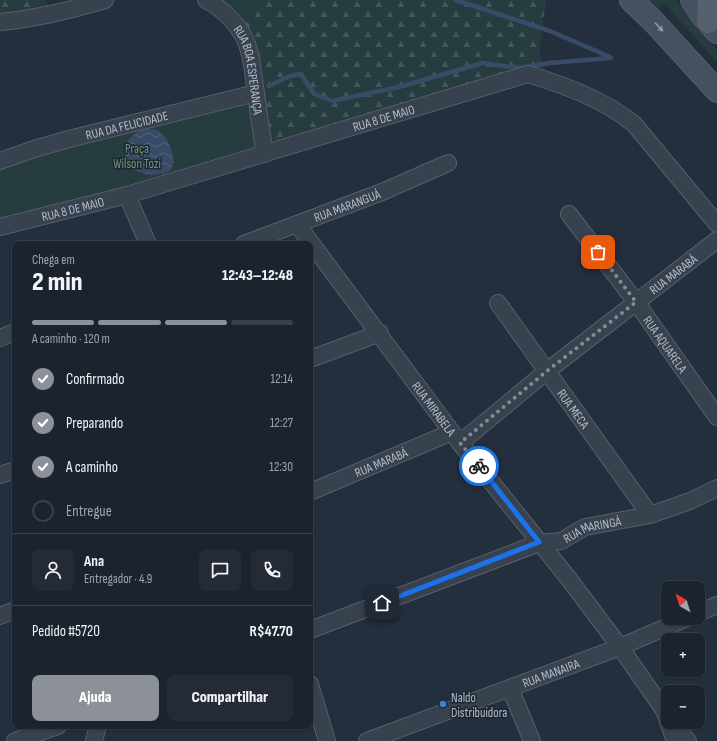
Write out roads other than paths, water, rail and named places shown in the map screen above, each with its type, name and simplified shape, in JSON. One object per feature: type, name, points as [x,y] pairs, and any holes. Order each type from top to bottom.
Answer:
[{"type":"main road","points":[[631,0],[653,21],[717,91]]},
{"type":"main road","points":[[692,0],[713,27]]},
{"type":"main road","points":[[709,0],[713,27]]},
{"type":"street","points":[[0,22],[51,14],[105,0]]},
{"type":"street","name":"RUA BOA ESPERANÇA","points":[[206,0],[214,4],[227,16],[239,30],[247,44],[252,63],[265,154]]},
{"type":"street","name":"RUA 8 DE MAIO","points":[[0,227],[127,195],[528,74],[588,96],[607,105],[634,124],[717,224]]},
{"type":"street","name":"RUA DA FELICIDADE","points":[[0,161],[37,148],[73,138],[256,93]]},
{"type":"street","name":"RUA MARANGUÁ","points":[[252,241],[382,192],[448,163]]},
{"type":"street","points":[[127,195],[147,241]]},
{"type":"street","name":"RUA AQUARELA","points":[[569,214],[636,302],[717,417]]},
{"type":"street","name":"RUA MIRABELA","points":[[297,224],[310,241]]},
{"type":"street","name":"RUA MARABÁ","points":[[313,491],[456,438],[547,371],[717,240]]},
{"type":"street","name":"RUA MIRABELA","points":[[313,245],[380,333],[456,438],[569,579],[661,706]]},
{"type":"street","name":"RUA MECA","points":[[498,303],[650,515]]},
{"type":"street","points":[[0,338],[12,333]]},
{"type":"street","points":[[313,358],[380,333]]},
{"type":"street","points":[[0,476],[12,471]]},
{"type":"street","name":"RUA MARINGÁ","points":[[313,629],[539,542],[561,541],[585,527],[650,515],[690,501],[717,488]]},
{"type":"street","points":[[705,610],[717,605]]},
{"type":"street","points":[[0,616],[12,611]]},
{"type":"street","name":"RUA MANAIRA","points":[[367,741],[620,648],[671,625]]},
{"type":"street","points":[[510,688],[532,741]]},
{"type":"street","points":[[313,694],[328,741]]},
{"type":"street","points":[[15,741],[49,729]]},
{"type":"street","points":[[94,741],[97,729]]},
{"type":"street","points":[[672,729],[675,741]]},
{"type":"street","points":[[678,729],[688,741]]},
{"type":"water","points":[[149,128],[159,131],[167,139],[174,162],[170,171],[152,175],[140,173],[125,163],[126,149],[129,140],[136,133]]},
{"type":"waterway","points":[[456,0],[550,31],[610,57]]},
{"type":"waterway","points":[[269,86],[290,76],[301,74],[314,94],[332,101],[399,87],[483,63],[520,68],[550,63],[611,58]]},
{"type":"place","name":"Naldo Distribuidora","points":[[443,704]]},
{"type":"park label","name":"Praça Wilson Tozi","points":[[137,156]]}]
